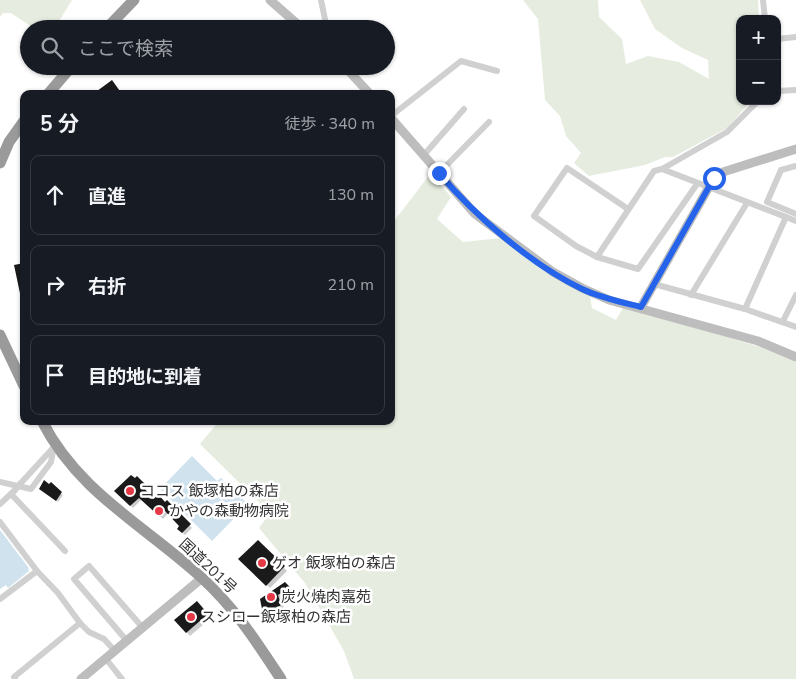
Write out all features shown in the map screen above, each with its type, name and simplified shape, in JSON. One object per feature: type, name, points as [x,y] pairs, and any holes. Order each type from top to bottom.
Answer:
[{"type":"highway","points":[[115,20],[134,0]]},
{"type":"highway","points":[[51,90],[64,75]]},
{"type":"highway","points":[[0,163],[9,142],[20,127]]},
{"type":"highway","points":[[0,335],[20,378]]},
{"type":"highway","name":"国道201号","points":[[44,425],[54,446],[91,488],[202,578],[246,624],[281,679]]},
{"type":"street","points":[[270,0],[293,20]]},
{"type":"street","points":[[321,0],[325,20]]},
{"type":"street","points":[[763,0],[765,15]]},
{"type":"street","points":[[781,39],[796,37]]},
{"type":"street","points":[[395,114],[461,61],[497,71]]},
{"type":"street","points":[[352,75],[366,90]]},
{"type":"street","points":[[781,91],[796,90]]},
{"type":"street","points":[[597,258],[654,171],[662,169],[727,132],[754,105]]},
{"type":"street","points":[[424,156],[464,109]]},
{"type":"street","points":[[395,122],[475,214],[553,272],[609,300],[641,307],[758,341],[796,357]]},
{"type":"street","points":[[439,173],[489,122]]},
{"type":"street","points":[[641,307],[714,178],[723,172],[796,149]]},
{"type":"street","points":[[796,166],[781,170],[767,202],[796,214]]},
{"type":"street","points":[[628,209],[567,168],[534,216],[576,246],[597,258],[638,269],[698,184]]},
{"type":"street","points":[[662,169],[796,221]]},
{"type":"street","points":[[691,294],[747,203]]},
{"type":"street","points":[[745,309],[786,218]]},
{"type":"street","points":[[654,284],[745,309],[796,327]]},
{"type":"street","points":[[783,321],[796,295]]},
{"type":"street","points":[[0,482],[31,489],[50,462],[54,446]]},
{"type":"street","points":[[0,504],[54,446]]},
{"type":"street","points":[[13,492],[65,551]]},
{"type":"street","points":[[0,522],[36,572],[58,593],[80,623],[89,632],[104,639],[115,651]]},
{"type":"street","points":[[127,641],[74,579],[89,566],[143,628]]},
{"type":"street","points":[[0,599],[36,572]]},
{"type":"street","points":[[81,679],[202,578]]},
{"type":"street","points":[[15,679],[14,677],[80,623]]},
{"type":"street","points":[[106,659],[122,679]]},
{"type":"shaded area","points":[[0,0],[72,0],[60,20],[22,20],[11,13],[3,13],[0,17]]},
{"type":"shaded area","points":[[523,0],[598,0],[599,17],[622,39],[626,64],[648,56],[679,62],[709,79],[708,60],[682,48],[655,29],[640,0],[758,0],[759,15],[736,15],[736,105],[747,105],[727,128],[673,157],[665,157],[645,165],[589,176],[574,163],[581,153],[566,136],[560,116],[545,100],[538,19]]},
{"type":"shaded area","points":[[431,173],[451,197],[437,219],[463,242],[501,238],[590,296],[592,308],[616,320],[624,306],[770,350],[796,362],[796,679],[354,679],[344,651],[305,583],[259,528],[270,513],[200,444],[216,425],[395,425],[395,220]]},
{"type":"water","points":[[192,456],[217,481],[221,478],[248,504],[212,541],[160,489]]},
{"type":"water","points":[[0,530],[29,571],[8,588],[6,585],[0,589]]},
{"type":"building","points":[[112,80],[119,90],[98,90]]},
{"type":"building","points":[[20,264],[20,293],[14,265]]},
{"type":"building","points":[[131,475],[135,478],[137,476],[146,485],[144,488],[153,499],[158,494],[165,502],[167,500],[191,524],[182,533],[177,529],[179,526],[165,511],[160,517],[139,498],[130,506],[114,491]]},
{"type":"building","points":[[44,480],[49,484],[51,482],[62,492],[56,501],[39,489]]},
{"type":"building","name":"ゲオ 飯塚柏の森店","points":[[258,540],[285,566],[266,586],[238,559]]},
{"type":"building","name":"炭火焼肉嘉苑","points":[[285,582],[290,587],[278,595],[281,605],[267,615],[262,609],[260,599]]},
{"type":"building","name":"スシロー飯塚柏の森店","points":[[197,601],[208,614],[186,633],[174,620]]},
{"type":"place","name":"ココス 飯塚柏の森店","points":[[130,491]]},
{"type":"place","name":"かやの森動物病院","points":[[159,511]]},
{"type":"place","name":"ゲオ 飯塚柏の森店","points":[[262,563]]},
{"type":"place","name":"炭火焼肉嘉苑","points":[[271,597]]},
{"type":"place","name":"スシロー飯塚柏の森店","points":[[191,617]]},
{"type":"route","points":[[439,173],[475,214],[553,272],[609,300],[641,307],[714,178]]}]
